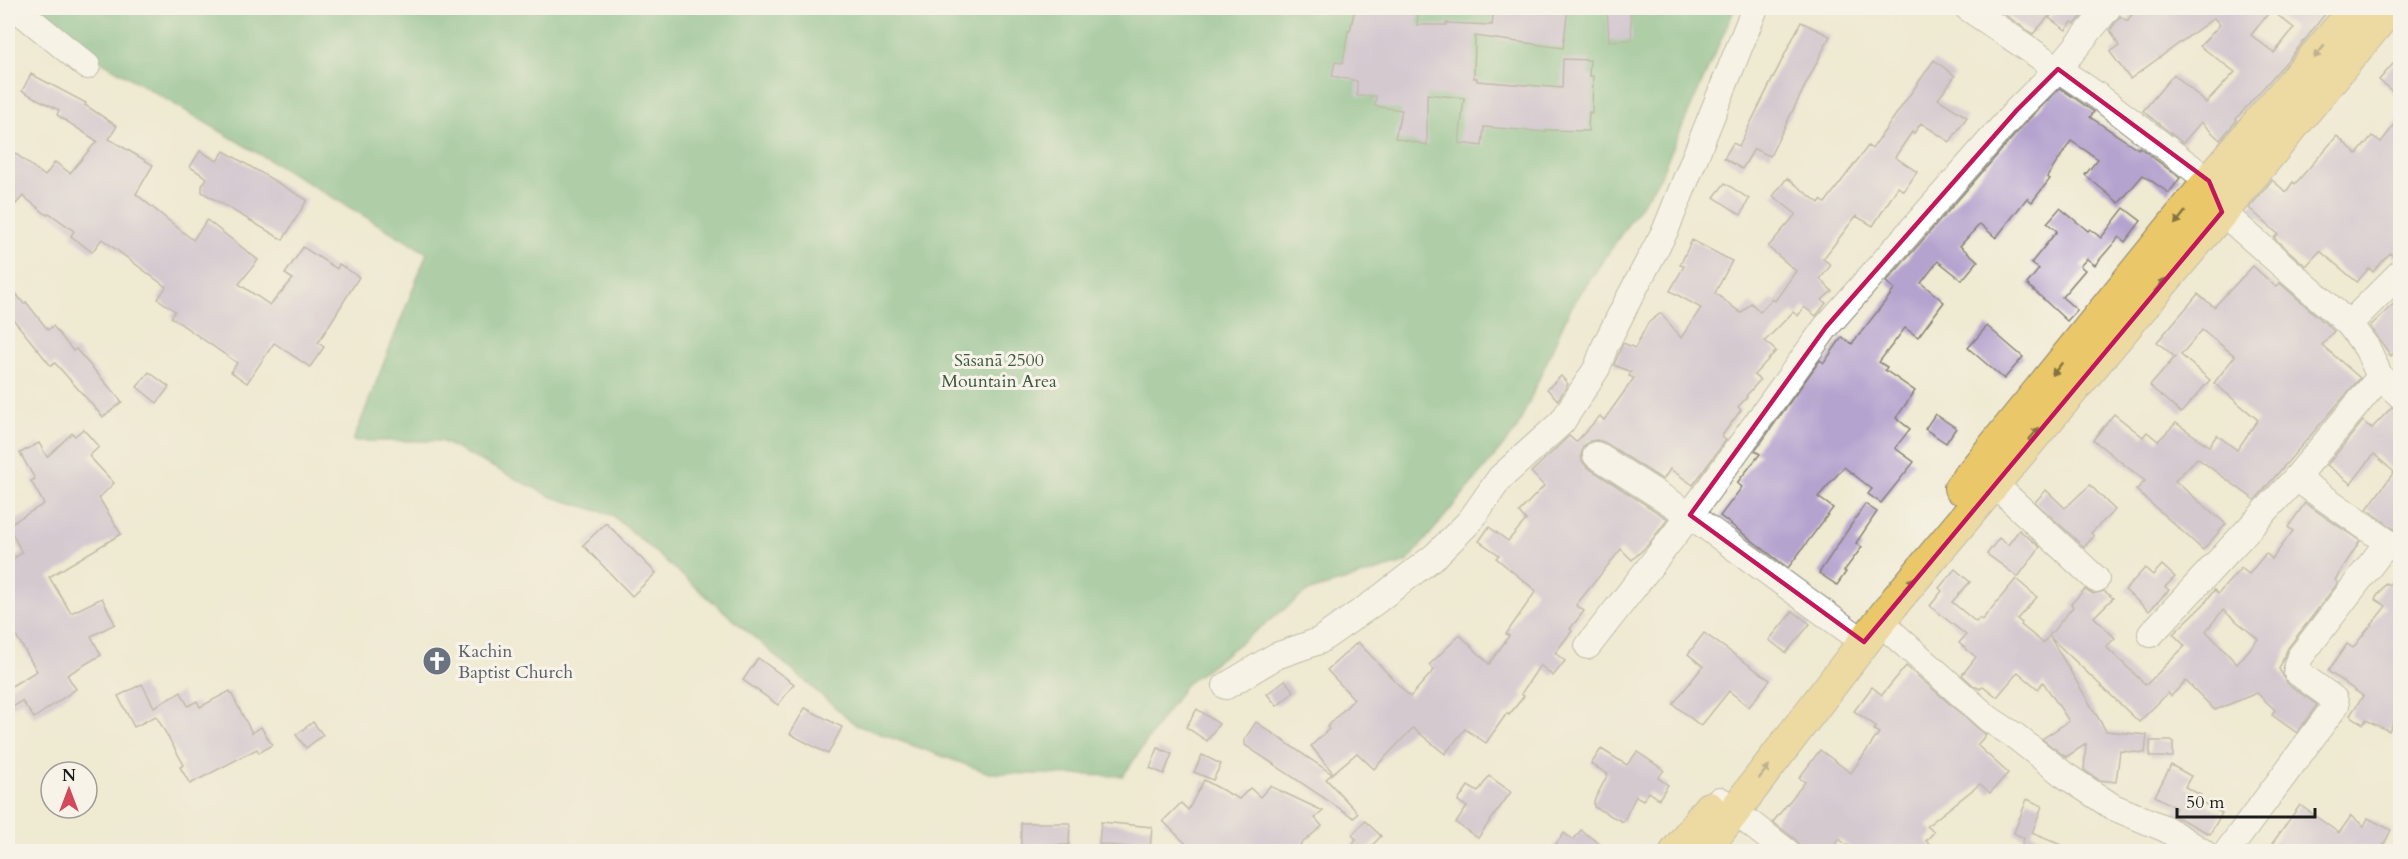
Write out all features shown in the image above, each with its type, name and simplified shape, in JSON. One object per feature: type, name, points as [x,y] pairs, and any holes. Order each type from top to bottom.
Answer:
[{"type":"main road","points":[[1676,852],[1726,805],[1864,631],[2209,181],[2356,8]]},
{"type":"main road","points":[[1864,631],[1993,483],[2393,12]]},
{"type":"main road","points":[[1703,852],[1726,805]]},
{"type":"street","points":[[16,8],[35,21],[87,66]]},
{"type":"street","points":[[1226,686],[1276,656],[1319,641],[1436,555],[1470,521],[1500,478],[1562,422],[1598,368],[1621,314],[1666,229],[1755,8]]},
{"type":"street","points":[[1968,8],[2098,96],[2209,181],[2222,212],[2349,324],[2367,348],[2380,377],[2400,395]]},
{"type":"street","points":[[1588,646],[1690,515],[1826,327],[2017,110],[2058,69],[2108,8]]},
{"type":"street","points":[[2349,324],[2400,273]]},
{"type":"street","points":[[2151,634],[2296,478],[2380,377]]},
{"type":"street","points":[[1596,455],[1864,631],[2015,736],[2063,774],[2113,807],[2166,829],[2203,852]]},
{"type":"street","points":[[2227,852],[2336,705],[2334,699],[2298,672],[2297,665],[2300,657],[2394,547],[2296,478]]},
{"type":"street","points":[[1993,483],[2096,579]]},
{"type":"street","points":[[1726,805],[1787,852]]},
{"type":"highlighted area","points":[[2058,69],[2209,181],[2222,212],[1864,642],[1690,515],[1826,327],[2017,110]]},
{"type":"green space","name":"Sāsanā 2500 Mountain Area","points":[[42,8],[1735,8],[1659,179],[1570,309],[1517,429],[1407,562],[1307,592],[1185,685],[1123,776],[989,773],[856,725],[612,515],[552,497],[441,441],[353,441],[427,253],[79,48]]},
{"type":"building","points":[[1355,8],[1375,8],[1375,10],[1418,14],[1417,25],[1446,25],[1446,23],[1492,25],[1494,8],[1568,8],[1563,48],[1475,36],[1474,78],[1477,78],[1477,81],[1562,88],[1563,59],[1590,60],[1589,76],[1593,76],[1592,113],[1589,112],[1588,131],[1546,130],[1546,132],[1484,127],[1482,146],[1459,143],[1464,98],[1427,94],[1427,145],[1395,138],[1402,110],[1375,106],[1376,96],[1357,96],[1357,81],[1332,76],[1335,62],[1343,63],[1348,31],[1350,31]]},
{"type":"building","points":[[1607,8],[1630,8],[1632,40],[1609,41]]},
{"type":"building","points":[[2004,8],[2039,8],[2049,16],[2033,34],[2004,14]]},
{"type":"building","points":[[2050,8],[2089,8],[2075,24],[2072,22],[2066,30],[2049,18],[2055,11]]},
{"type":"building","points":[[2137,8],[2330,8],[2220,140],[2201,122],[2183,143],[2143,111],[2174,74],[2206,103],[2235,72],[2200,46],[2220,25],[2214,18],[2130,79],[2110,52],[2119,46],[2110,30],[2120,16],[2127,21]],"holes":[[[2271,10],[2294,28],[2274,53],[2251,35]]]},
{"type":"building","points":[[1801,22],[1830,36],[1770,156],[1754,149],[1742,169],[1724,158],[1733,143],[1739,146]]},
{"type":"building","points":[[2400,56],[2400,98],[2379,80]]},
{"type":"building","points":[[1934,60],[1955,76],[1938,99],[1967,117],[1950,142],[1921,123],[1914,133],[1912,132],[1895,157],[1917,172],[1904,191],[1898,187],[1873,226],[1856,216],[1823,259],[1831,265],[1820,279],[1832,291],[1822,300],[1826,303],[1816,316],[1804,307],[1798,316],[1793,312],[1765,341],[1776,351],[1754,375],[1760,380],[1738,407],[1741,410],[1721,437],[1726,440],[1693,485],[1670,469],[1663,480],[1604,442],[1590,441],[1583,447],[1582,461],[1587,467],[1668,519],[1648,545],[1632,560],[1621,549],[1576,605],[1584,611],[1555,653],[1565,661],[1553,676],[1540,665],[1521,694],[1524,696],[1509,715],[1507,713],[1486,743],[1465,729],[1445,754],[1413,728],[1374,769],[1357,753],[1333,773],[1311,746],[1329,729],[1327,727],[1354,699],[1327,670],[1358,642],[1410,697],[1434,670],[1429,665],[1460,635],[1489,664],[1509,636],[1506,634],[1536,591],[1496,558],[1499,555],[1479,541],[1489,527],[1508,541],[1526,520],[1519,512],[1544,486],[1531,472],[1569,436],[1576,442],[1600,416],[1604,420],[1634,378],[1629,376],[1631,372],[1614,365],[1623,343],[1635,348],[1648,323],[1661,313],[1681,338],[1701,308],[1670,291],[1684,266],[1680,265],[1692,240],[1732,261],[1715,293],[1741,313],[1751,303],[1760,312],[1772,299],[1775,301],[1796,271],[1768,247],[1796,214],[1773,196],[1787,178],[1819,203],[1821,200],[1825,203],[1868,146],[1872,149]]},
{"type":"building","points":[[31,74],[86,103],[85,105],[117,126],[109,139],[153,165],[136,194],[193,240],[207,220],[258,260],[239,284],[270,305],[293,279],[285,274],[303,247],[337,269],[339,264],[359,277],[318,343],[324,347],[310,367],[274,343],[247,383],[231,372],[237,363],[171,317],[175,311],[158,299],[166,287],[102,239],[92,252],[71,236],[74,231],[49,213],[47,215],[23,196],[16,204],[8,197],[8,182],[14,174],[8,169],[8,148],[45,176],[55,162],[70,173],[97,141],[57,115],[59,110],[22,91]]},
{"type":"building","points":[[2060,88],[2094,112],[2090,117],[2138,149],[2139,147],[2180,178],[2169,193],[2143,175],[2119,203],[2085,175],[2098,159],[2071,141],[2047,177],[2050,179],[2032,202],[2027,198],[1996,238],[1980,224],[1960,246],[1978,261],[1962,280],[1938,261],[1921,283],[1944,302],[1918,337],[1905,328],[1879,362],[1887,367],[1885,370],[1915,391],[1896,418],[1910,429],[1895,448],[1914,462],[1881,503],[1868,494],[1872,489],[1844,467],[1818,497],[1833,508],[1788,568],[1720,516],[1742,487],[1737,483],[1760,454],[1755,451],[1820,360],[1824,363],[1842,337],[1852,344],[1895,289],[1886,282],[2028,120]]},
{"type":"building","points":[[2400,118],[2400,258],[2396,259],[2390,253],[2373,272],[2369,268],[2357,282],[2320,251],[2306,266],[2274,238],[2278,234],[2249,208],[2272,180],[2286,192],[2337,136],[2357,154],[2372,136],[2381,142]]},
{"type":"building","points":[[200,151],[217,161],[224,151],[307,200],[283,240],[202,192],[202,186],[207,178],[190,167]]},
{"type":"building","points":[[1725,183],[1749,199],[1741,215],[1714,197]]},
{"type":"building","points":[[2060,208],[2088,231],[2090,229],[2101,238],[2124,208],[2141,221],[2125,242],[2119,237],[2095,265],[2087,259],[2080,266],[2085,270],[2062,297],[2077,310],[2067,321],[2027,284],[2039,269],[2031,263],[2057,231],[2047,223]]},
{"type":"building","points":[[2253,266],[2276,287],[2280,283],[2334,331],[2322,345],[2360,378],[2255,500],[2197,458],[2175,481],[2226,524],[2203,550],[2136,490],[2145,481],[2093,440],[2114,414],[2143,437],[2147,432],[2158,441],[2176,423],[2209,446],[2217,435],[2237,450],[2258,420],[2214,383],[2235,356],[2202,330],[2181,355],[2210,380],[2181,413],[2150,386],[2175,357],[2157,342],[2198,294],[2214,307]]},
{"type":"building","points":[[8,283],[48,330],[53,326],[73,351],[76,349],[122,402],[103,417],[55,363],[51,366],[8,313]]},
{"type":"building","points":[[2400,298],[2400,346],[2391,356],[2370,326]]},
{"type":"building","points":[[1987,326],[2023,357],[2004,379],[1968,348]]},
{"type":"building","points":[[149,372],[169,387],[157,403],[137,387]]},
{"type":"building","points":[[1561,376],[1568,384],[1558,400],[1547,389]]},
{"type":"building","points":[[2392,407],[2400,410],[2400,533],[2367,509],[2394,472],[2374,454],[2351,484],[2327,465],[2363,421],[2372,428]]},
{"type":"building","points":[[1935,414],[1956,428],[1946,443],[1925,429]]},
{"type":"building","points":[[83,429],[99,447],[89,456],[114,483],[99,498],[121,534],[49,577],[71,613],[102,598],[115,624],[91,636],[101,655],[67,675],[76,689],[34,718],[22,701],[8,710],[8,688],[37,671],[8,622],[8,562],[22,553],[8,525],[44,504],[31,481],[35,479],[20,453],[39,443],[47,457],[72,433],[75,436]]},
{"type":"building","points":[[2090,485],[2115,510],[2091,533],[2094,536],[2084,547],[2035,502],[2046,490],[2065,508]]},
{"type":"building","points":[[2305,503],[2360,541],[2335,580],[2338,583],[2288,648],[2279,669],[2288,684],[2317,705],[2297,733],[2272,715],[2275,710],[2257,693],[2215,710],[2186,681],[2171,696],[2168,693],[2139,722],[2050,637],[2106,731],[2147,735],[2145,753],[2120,751],[2116,782],[2099,780],[2084,770],[2086,744],[2066,757],[2042,739],[2069,721],[2043,682],[2038,689],[2018,672],[1997,697],[1983,686],[1980,689],[1974,686],[1962,675],[1976,657],[1959,643],[1966,635],[1930,606],[1942,591],[1939,588],[1955,569],[1970,582],[1952,602],[1976,622],[1979,618],[1982,620],[2016,579],[2037,597],[2017,619],[2043,643],[2073,607],[2071,604],[2085,589],[2093,594],[2104,591],[2113,598],[2094,617],[2115,638],[2106,647],[2146,685],[2185,646],[2173,634],[2205,603],[2214,590],[2218,594],[2241,568],[2249,574],[2266,553],[2272,559],[2293,531],[2288,527]],"holes":[[[2223,610],[2258,639],[2237,664],[2206,631]]]},
{"type":"building","points":[[1865,504],[1877,512],[1856,543],[1862,547],[1844,571],[1846,572],[1837,585],[1819,573]]},
{"type":"building","points":[[606,523],[656,573],[632,596],[583,545]]},
{"type":"building","points":[[2019,530],[2040,547],[2018,577],[1987,554],[1999,538],[2008,545]]},
{"type":"building","points":[[2162,565],[2175,577],[2165,587],[2169,590],[2149,611],[2125,590],[2145,568],[2153,575]]},
{"type":"building","points":[[2400,569],[2400,707],[2389,731],[2366,720],[2363,724],[2350,715],[2363,696],[2328,671],[2347,644],[2353,648],[2386,606],[2375,599]]},
{"type":"building","points":[[1793,611],[1810,624],[1786,653],[1769,640]]},
{"type":"building","points":[[1704,633],[1770,680],[1749,707],[1729,691],[1701,726],[1673,704],[1703,666],[1688,654]]},
{"type":"building","points":[[758,658],[794,684],[778,705],[743,680]]},
{"type":"building","points":[[1906,666],[1986,735],[1977,745],[2008,773],[1990,793],[1980,784],[1927,826],[1934,832],[1926,841],[1938,852],[1857,852],[1839,839],[1830,852],[1802,852],[1797,841],[1773,822],[1805,782],[1799,778],[1820,750],[1851,773],[1879,733],[1874,730],[1876,726],[1854,711],[1872,687],[1882,695]]},
{"type":"building","points":[[1285,680],[1294,692],[1277,706],[1267,694]]},
{"type":"building","points":[[142,684],[154,707],[181,692],[188,706],[197,701],[200,707],[230,691],[252,733],[261,727],[272,745],[259,753],[257,749],[190,784],[180,767],[184,765],[156,716],[134,727],[118,696]]},
{"type":"building","points":[[805,708],[842,727],[828,754],[790,734]]},
{"type":"building","points":[[1197,709],[1219,724],[1207,741],[1186,727]]},
{"type":"building","points":[[313,722],[323,735],[306,748],[296,735]]},
{"type":"building","points":[[1256,722],[1332,774],[1326,779],[1358,813],[1354,818],[1245,745],[1245,739]]},
{"type":"building","points":[[2150,741],[2173,741],[2173,757],[2150,757]]},
{"type":"building","points":[[1158,748],[1172,754],[1164,774],[1150,768]]},
{"type":"building","points":[[1601,749],[1627,765],[1637,752],[1664,770],[1658,778],[1668,785],[1659,799],[1649,792],[1643,800],[1636,796],[1623,822],[1594,807],[1594,801],[1608,774],[1591,764]]},
{"type":"building","points":[[1202,755],[1221,764],[1213,780],[1194,772]]},
{"type":"building","points":[[2171,765],[2191,776],[2185,787],[2201,795],[2198,800],[2222,813],[2210,834],[2172,815],[2176,808],[2155,796]]},
{"type":"building","points":[[1489,776],[1511,792],[1478,838],[1456,823],[1467,807],[1458,801],[1468,786],[1478,792]]},
{"type":"building","points":[[1204,780],[1239,799],[1250,788],[1260,797],[1270,786],[1323,811],[1315,818],[1322,826],[1300,845],[1305,852],[1194,852],[1163,821],[1181,803],[1188,810]]},
{"type":"building","points":[[2027,799],[2042,806],[2032,833],[2078,852],[2019,852],[2024,838],[2014,833]]},
{"type":"building","points":[[2300,805],[2339,833],[2351,816],[2364,826],[2368,818],[2391,830],[2380,852],[2266,852]]},
{"type":"building","points":[[1365,821],[1381,836],[1366,852],[1348,852],[1356,839],[1352,835]]},
{"type":"building","points":[[1101,822],[1152,827],[1150,849],[1099,844]]},
{"type":"building","points":[[1021,823],[1070,823],[1069,845],[1021,845]]},
{"type":"building","points":[[1581,830],[1610,852],[1550,852],[1564,833],[1573,840]]},
{"type":"place","name":"Kachin Baptist Church","points":[[437,661]]}]
